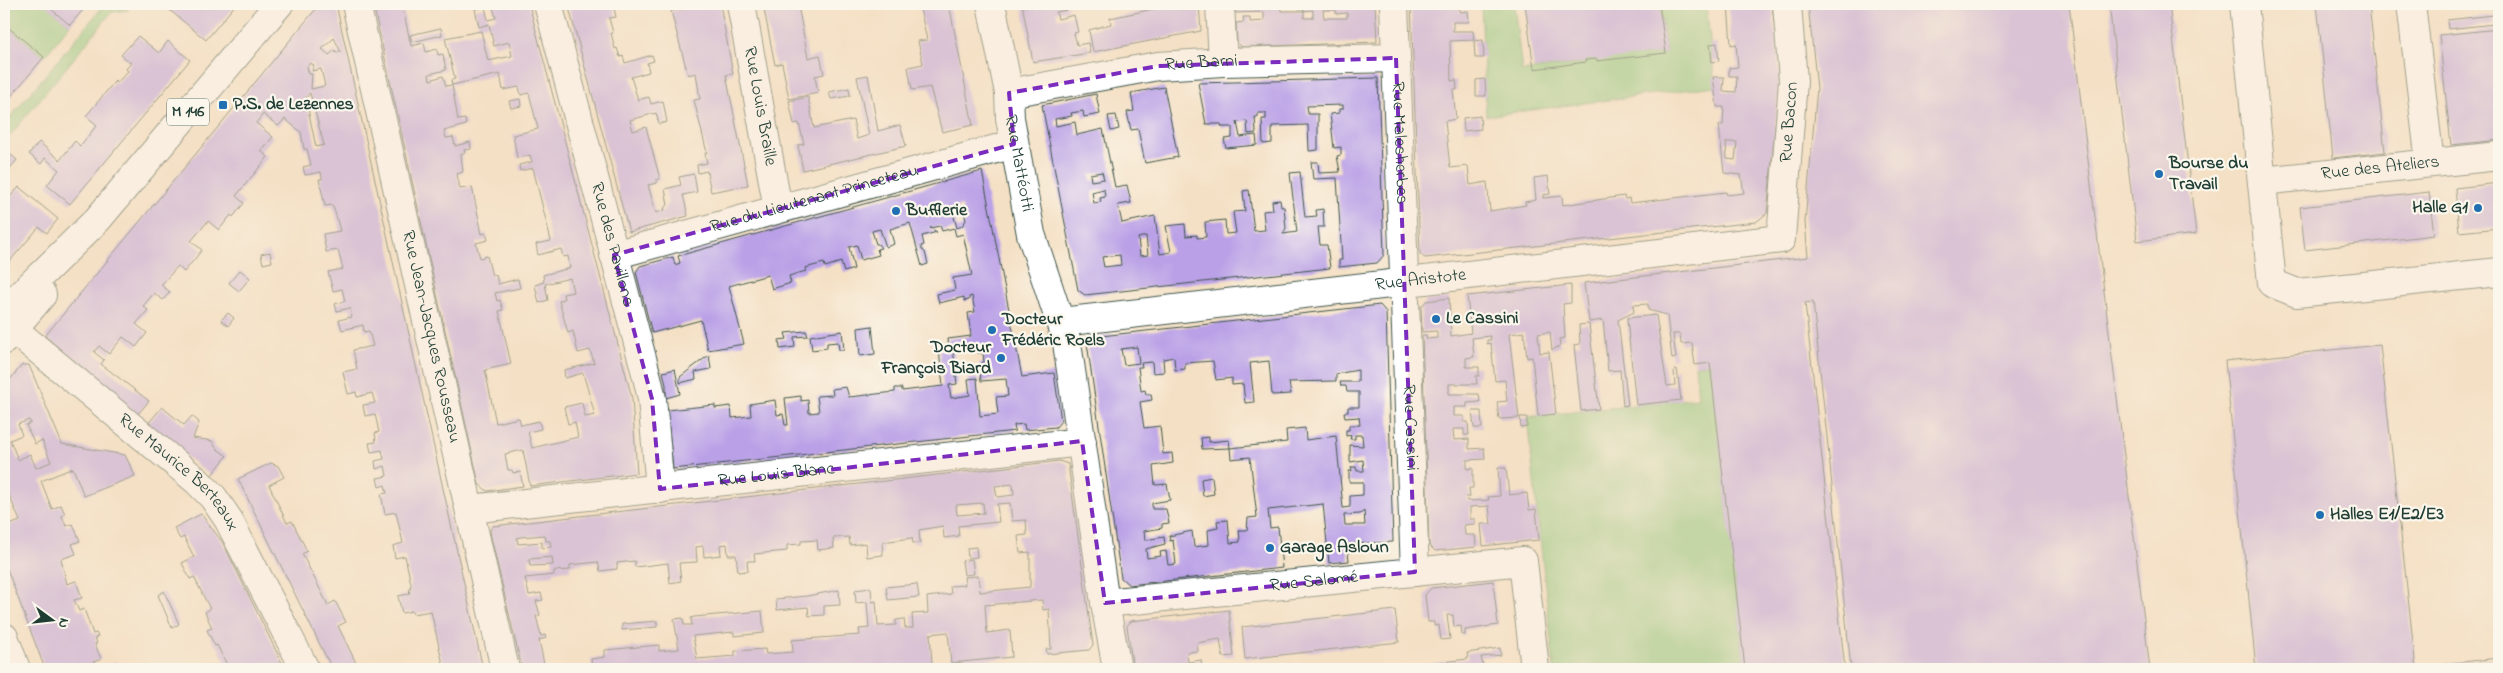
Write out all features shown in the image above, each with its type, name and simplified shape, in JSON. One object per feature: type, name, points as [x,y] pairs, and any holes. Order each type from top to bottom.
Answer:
[{"type":"street","name":"M 146","points":[[6,323],[59,260],[98,219],[279,4]]},
{"type":"street","name":"Rue Jean-Jacques Rousseau","points":[[356,4],[505,669]]},
{"type":"street","name":"Rue des Pavillons","points":[[548,4],[652,399],[660,489]]},
{"type":"street","name":"Rue Louis Braille","points":[[741,4],[778,208]]},
{"type":"street","name":"Rue Mattéotti","points":[[991,4],[1009,93],[1014,144],[1031,234],[1067,343],[1105,603],[1117,669]]},
{"type":"street","points":[[1220,4],[1223,62]]},
{"type":"street","name":"Rue Malesherbes","points":[[1394,4],[1404,282]]},
{"type":"street","name":"Rue Bacon","points":[[1781,239],[1793,81],[1787,4]]},
{"type":"street","points":[[2244,4],[2272,283],[2297,293],[2499,272]]},
{"type":"street","points":[[2411,4],[2430,163]]},
{"type":"street","name":"Rue Barni","points":[[1009,93],[1141,68],[1223,62],[1396,58]]},
{"type":"street","name":"Rue du Lieutenant Princeteau","points":[[614,255],[1014,144]]},
{"type":"street","name":"Rue des Ateliers","points":[[2262,181],[2499,156]]},
{"type":"street","name":"Rue Aristote","points":[[1061,322],[1781,239]]},
{"type":"street","name":"Rue Cassini","points":[[1404,282],[1415,572]]},
{"type":"street","name":"Rue Maurice Berteaux","points":[[6,323],[197,481],[213,497],[235,532],[305,669]]},
{"type":"street","name":"Rue Louis Blanc","points":[[470,509],[1082,442]]},
{"type":"street","name":"Rue Salomé","points":[[1105,603],[1523,561],[1535,669]]},
{"type":"street","points":[[4,637],[16,669]]},
{"type":"highlighted area","points":[[1396,58],[1415,572],[1105,603],[1082,441],[660,489],[652,399],[614,255],[1014,144],[1009,93],[1158,66]]},
{"type":"green space","points":[[4,4],[45,4],[70,25],[44,57],[4,24]]},
{"type":"green space","points":[[105,4],[122,4],[129,10],[112,12],[4,143],[4,121],[6,122]]},
{"type":"green space","points":[[1481,4],[1514,4],[1522,71],[1585,63],[1585,60],[1666,53],[1660,4],[1706,4],[1715,86],[1486,116]]},
{"type":"green space","points":[[1711,364],[1745,669],[1554,669],[1527,417],[1698,398],[1695,365]]},
{"type":"building","points":[[45,4],[88,4],[70,25]]},
{"type":"building","points":[[167,4],[236,4],[206,40],[166,7]]},
{"type":"building","points":[[320,4],[336,4],[483,669],[444,669],[431,611],[413,614],[412,611],[402,613],[398,596],[409,594],[411,584],[405,556],[395,558],[393,546],[403,543],[396,512],[385,514],[381,494],[387,493],[385,485],[379,487],[377,478],[387,476],[385,466],[376,469],[375,461],[384,459],[382,450],[371,452],[369,443],[376,442],[375,433],[379,432],[375,414],[365,416],[363,405],[375,403],[372,393],[357,397],[356,392],[348,394],[343,372],[357,369],[353,350],[373,346],[369,331],[364,332],[363,325],[342,330],[339,320],[352,317],[350,308],[337,311],[335,304],[345,301],[342,289],[333,291],[328,272],[343,269],[338,250],[326,252],[323,234],[340,231],[335,212],[332,205],[325,206],[319,179],[322,179],[321,172],[305,175],[303,167],[311,165],[307,149],[304,149],[301,132],[285,119],[278,126],[263,114],[256,123],[273,137],[261,151],[268,157],[236,196],[244,203],[219,230],[208,221],[191,241],[202,250],[184,272],[178,266],[161,285],[170,292],[163,300],[154,293],[143,306],[148,310],[136,324],[147,333],[136,347],[123,337],[109,354],[99,346],[94,352],[104,360],[101,364],[149,401],[137,415],[68,360],[70,358],[45,336]],"holes":[[[334,38],[341,52],[336,53],[335,50],[329,55],[322,49]],[[310,63],[314,65],[312,71],[321,69],[325,86],[311,89],[312,74],[309,74],[307,67]],[[310,93],[324,145],[316,147],[308,109],[304,110],[299,106]]]},
{"type":"building","points":[[373,4],[402,4],[411,46],[424,43],[426,52],[437,49],[438,55],[443,54],[446,70],[429,74],[430,80],[443,76],[446,86],[452,85],[451,80],[455,79],[445,38],[481,31],[488,61],[512,56],[509,42],[494,46],[489,24],[479,27],[475,9],[485,7],[488,20],[496,18],[492,4],[529,4],[632,398],[637,473],[530,486],[523,450],[505,454],[508,470],[512,470],[513,473],[520,472],[523,486],[487,491],[479,484]],"holes":[[[500,74],[503,90],[519,87],[521,95],[529,93],[538,129],[513,135],[517,158],[530,155],[532,162],[519,165],[520,171],[533,168],[551,241],[536,244],[538,255],[561,249],[563,257],[568,256],[570,268],[543,275],[544,282],[535,285],[539,303],[548,300],[545,284],[570,278],[573,292],[563,294],[564,299],[559,301],[568,333],[573,331],[578,353],[590,350],[594,363],[564,370],[565,378],[583,373],[595,415],[585,417],[582,403],[564,407],[568,424],[575,422],[578,437],[532,448],[528,432],[541,429],[539,421],[521,425],[519,418],[496,423],[485,370],[511,364],[499,311],[503,310],[500,300],[497,301],[495,293],[520,288],[518,279],[498,284],[496,275],[492,276],[487,256],[480,258],[476,243],[488,240],[486,233],[482,234],[472,187],[460,189],[457,174],[463,172],[461,154],[465,153],[464,150],[471,149],[470,142],[455,146],[453,137],[446,138],[444,131],[466,125],[465,119],[458,120],[452,85]]]},
{"type":"building","points":[[568,4],[613,4],[616,17],[609,18],[615,49],[617,48],[620,57],[623,56],[625,63],[652,55],[654,61],[647,63],[649,72],[631,77],[638,100],[649,97],[651,104],[663,101],[667,122],[659,124],[656,113],[630,120],[633,131],[646,127],[660,179],[656,180],[657,183],[648,185],[656,213],[665,210],[664,208],[668,205],[665,189],[681,185],[679,177],[694,174],[697,192],[683,195],[688,216],[629,232]]},
{"type":"building","points":[[682,4],[720,4],[733,74],[726,75],[748,185],[711,192],[707,171],[698,173],[697,165],[707,163],[705,153],[707,153],[694,100],[700,99],[696,73],[688,75],[671,11],[683,9]]},
{"type":"building","points":[[763,4],[789,4],[789,7],[798,5],[808,58],[820,55],[824,74],[815,76],[818,93],[789,99],[782,63],[775,65]]},
{"type":"building","points":[[919,4],[949,4],[973,125],[942,132],[930,87],[912,90],[908,67],[923,64],[918,41],[927,40]]},
{"type":"building","points":[[1022,4],[1067,4],[1068,10],[1056,12],[1058,19],[1074,15],[1078,32],[1074,33],[1077,45],[1088,43],[1090,53],[1033,62]]},
{"type":"building","points":[[1162,4],[1199,4],[1201,31],[1093,52],[1089,30],[1111,24],[1110,18],[1163,7]]},
{"type":"building","points":[[1235,4],[1280,4],[1281,11],[1304,11],[1303,4],[1375,4],[1377,42],[1242,47],[1237,42],[1236,23],[1244,22],[1243,17],[1250,17],[1250,22],[1264,21],[1264,12],[1235,13]],"holes":[[[1313,10],[1313,18],[1304,18],[1304,11]],[[1323,10],[1336,10],[1336,14],[1347,13],[1347,18],[1324,18]]]},
{"type":"building","points":[[1411,4],[1460,4],[1460,12],[1468,11],[1469,22],[1453,22],[1453,31],[1473,31],[1474,40],[1450,41],[1451,81],[1456,80],[1457,90],[1453,90],[1456,119],[1445,121],[1450,168],[1468,166],[1470,185],[1487,182],[1490,211],[1526,205],[1525,202],[1536,200],[1534,178],[1548,176],[1550,194],[1543,195],[1543,198],[1562,196],[1563,205],[1624,196],[1625,199],[1629,198],[1630,203],[1726,192],[1727,195],[1744,193],[1741,175],[1724,173],[1719,125],[1723,125],[1724,107],[1717,107],[1713,77],[1724,77],[1723,91],[1736,92],[1737,76],[1729,76],[1729,68],[1738,67],[1736,44],[1731,45],[1728,4],[1772,4],[1780,74],[1767,213],[1756,222],[1425,258],[1420,254]],"holes":[[[1726,142],[1737,142],[1735,160],[1727,159]]]},
{"type":"building","points":[[1525,4],[1659,4],[1666,53],[1597,61],[1597,59],[1585,60],[1586,62],[1534,69]]},
{"type":"building","points":[[1808,4],[2069,4],[2150,669],[1851,669],[1813,302],[1805,303],[1845,669],[1745,669],[1710,363],[1695,365],[1692,343],[1681,344],[1680,334],[1673,334],[1676,358],[1672,359],[1667,315],[1648,310],[1648,304],[1633,305],[1634,312],[1618,320],[1628,405],[1623,406],[1620,370],[1608,371],[1603,320],[1589,322],[1584,283],[1808,257],[1805,222],[1817,88]]},
{"type":"building","name":"Bourse du Travail","points":[[2109,4],[2169,4],[2196,234],[2137,241]]},
{"type":"building","points":[[2317,4],[2369,4],[2385,152],[2333,158]]},
{"type":"building","points":[[2493,15],[2494,24],[2448,29],[2447,20]]},
{"type":"building","points":[[4,24],[44,57],[7,101],[4,98]]},
{"type":"building","points":[[441,28],[442,35],[412,42],[410,35]]},
{"type":"building","points":[[2499,29],[2499,140],[2451,145],[2439,35]]},
{"type":"building","points":[[138,36],[159,53],[168,41],[190,60],[70,204],[47,185],[59,170],[45,158],[41,164],[29,154],[39,142],[60,160],[75,141],[80,146],[97,125],[86,116],[115,81],[117,83],[128,71],[126,69],[131,63],[121,55]]},
{"type":"building","points":[[1483,40],[1484,58],[1475,58],[1474,41]]},
{"type":"building","points":[[1717,43],[1719,61],[1712,62],[1710,44]]},
{"type":"building","points":[[868,75],[878,131],[900,125],[906,146],[803,170],[798,145],[804,144],[799,123],[794,124],[789,101],[808,97],[814,128],[853,120],[857,139],[869,135],[857,77]]},
{"type":"building","points":[[1378,78],[1384,255],[1377,263],[1339,267],[1339,260],[1342,260],[1337,178],[1313,179],[1311,162],[1318,162],[1319,173],[1340,172],[1337,156],[1341,155],[1341,147],[1334,148],[1330,114],[1339,113],[1339,109],[1343,109],[1343,105],[1307,106],[1308,114],[1318,114],[1318,150],[1309,151],[1308,125],[1272,126],[1272,143],[1263,144],[1262,119],[1266,119],[1266,113],[1258,113],[1258,117],[1255,117],[1256,133],[1248,134],[1247,121],[1237,122],[1240,137],[1256,135],[1257,145],[1226,148],[1224,139],[1232,138],[1232,127],[1222,127],[1221,124],[1206,124],[1198,83]]},
{"type":"building","points":[[1485,79],[1486,96],[1476,96],[1476,80]]},
{"type":"building","points":[[1164,87],[1178,157],[1145,163],[1138,129],[1131,130],[1127,112],[1134,111],[1131,93]]},
{"type":"building","points":[[849,88],[850,96],[831,99],[829,92]]},
{"type":"building","points":[[1096,94],[1100,114],[1084,117],[1083,111],[1071,113],[1072,116],[1055,119],[1056,126],[1075,122],[1077,135],[1103,129],[1115,187],[1127,185],[1131,203],[1118,205],[1122,223],[1155,216],[1160,254],[1171,252],[1166,226],[1185,224],[1186,236],[1197,235],[1197,238],[1206,237],[1205,222],[1225,220],[1226,234],[1236,233],[1233,212],[1245,211],[1243,191],[1249,190],[1254,231],[1265,230],[1263,211],[1273,210],[1272,201],[1280,200],[1281,207],[1284,207],[1286,228],[1283,234],[1297,232],[1290,173],[1300,172],[1305,217],[1317,216],[1316,210],[1323,209],[1324,227],[1318,227],[1320,245],[1327,245],[1330,268],[1085,295],[1078,290],[1042,105]],"holes":[[[1102,172],[1104,179],[1091,181],[1090,174]],[[1104,189],[1105,197],[1100,198],[1101,202],[1094,203],[1092,192]],[[1146,236],[1148,255],[1140,256],[1138,238]],[[1120,255],[1121,265],[1104,267],[1102,257]]]},
{"type":"building","points":[[520,99],[521,106],[511,108],[509,101]]},
{"type":"building","points":[[1116,115],[1119,129],[1111,131],[1108,116]]},
{"type":"building","points":[[1480,116],[1481,129],[1464,131],[1463,118]]},
{"type":"building","points":[[4,149],[17,160],[4,175]]},
{"type":"building","points":[[982,171],[1022,377],[1054,373],[1061,421],[1056,427],[1025,430],[1024,424],[1014,425],[1015,431],[673,469],[667,410],[715,405],[715,408],[731,406],[732,418],[751,416],[750,404],[775,400],[777,415],[783,414],[785,425],[788,425],[785,398],[801,396],[801,401],[808,400],[809,413],[819,412],[817,396],[833,395],[832,389],[846,387],[849,397],[895,392],[895,388],[902,388],[902,391],[943,386],[939,350],[949,349],[948,339],[971,336],[968,313],[975,312],[972,296],[969,297],[969,300],[964,301],[964,297],[939,303],[937,294],[955,290],[953,278],[972,275],[963,234],[956,236],[954,228],[942,231],[940,226],[930,228],[937,232],[922,236],[924,245],[921,246],[925,252],[928,264],[922,266],[910,223],[890,229],[894,244],[886,247],[880,229],[872,231],[876,244],[881,248],[877,249],[879,255],[861,260],[857,245],[849,247],[854,269],[844,272],[841,262],[825,267],[824,263],[805,268],[806,271],[789,276],[791,283],[772,289],[768,275],[729,286],[744,344],[708,350],[701,320],[652,333],[636,272],[640,266],[673,257],[675,265],[680,263],[678,256]],"holes":[[[962,206],[966,220],[962,226],[957,228],[952,209]],[[977,345],[978,353],[983,353],[984,363],[979,364],[981,381],[1006,379],[1008,396],[996,397],[998,414],[980,416],[977,378],[968,379],[970,395],[951,398],[949,385],[957,384],[953,348]]]},
{"type":"building","name":"Halle G1","points":[[2499,183],[2499,228],[2459,232],[2455,188]]},
{"type":"building","points":[[19,187],[58,219],[47,233],[39,227],[4,268],[4,198],[7,200]]},
{"type":"building","points":[[2429,192],[2434,235],[2305,250],[2300,207]]},
{"type":"building","points":[[270,252],[272,262],[263,264],[261,254]]},
{"type":"building","points":[[240,270],[250,278],[239,291],[229,283]]},
{"type":"building","points":[[1571,285],[1571,303],[1563,304],[1565,338],[1559,339],[1560,346],[1552,350],[1550,332],[1538,334],[1540,353],[1549,352],[1556,414],[1538,416],[1532,357],[1527,358],[1524,332],[1509,334],[1519,418],[1499,419],[1497,402],[1507,401],[1505,380],[1495,381],[1491,343],[1487,344],[1487,340],[1491,340],[1490,336],[1472,338],[1474,357],[1466,358],[1466,367],[1479,367],[1479,376],[1476,376],[1477,384],[1449,384],[1449,394],[1479,394],[1480,402],[1467,403],[1467,407],[1454,407],[1454,416],[1464,416],[1464,422],[1468,422],[1469,435],[1464,435],[1464,429],[1453,429],[1454,440],[1469,439],[1469,449],[1484,448],[1485,459],[1467,460],[1467,469],[1473,468],[1473,488],[1469,488],[1470,497],[1466,497],[1467,501],[1489,500],[1488,497],[1500,496],[1498,468],[1506,468],[1509,495],[1527,493],[1529,510],[1536,509],[1539,540],[1483,546],[1481,524],[1491,524],[1489,506],[1470,507],[1470,519],[1475,519],[1475,524],[1464,525],[1465,535],[1475,535],[1476,547],[1435,551],[1429,545],[1422,335],[1426,335],[1427,339],[1437,338],[1437,331],[1422,332],[1421,307],[1426,301],[1449,298],[1451,336],[1471,333],[1467,296]]},
{"type":"building","points":[[1380,305],[1386,312],[1393,542],[1347,544],[1349,561],[1329,563],[1323,504],[1268,510],[1270,528],[1278,527],[1282,568],[1129,585],[1121,578],[1087,343],[1092,337]],"holes":[[[1137,347],[1139,363],[1124,365],[1121,349]],[[1174,357],[1175,370],[1185,369],[1185,363],[1213,361],[1216,380],[1232,378],[1232,385],[1243,384],[1245,403],[1254,402],[1250,363],[1269,361],[1272,395],[1291,394],[1289,382],[1336,381],[1336,374],[1358,370],[1358,382],[1340,382],[1341,386],[1346,386],[1347,392],[1359,392],[1359,407],[1348,407],[1348,412],[1344,412],[1345,418],[1359,417],[1360,425],[1349,425],[1349,430],[1346,430],[1346,436],[1351,435],[1350,439],[1355,439],[1355,435],[1362,435],[1363,446],[1350,445],[1350,462],[1363,460],[1364,471],[1357,471],[1356,467],[1351,467],[1352,471],[1349,471],[1349,482],[1363,482],[1363,495],[1350,496],[1350,507],[1343,508],[1336,436],[1306,440],[1305,428],[1286,430],[1287,442],[1230,448],[1231,459],[1250,457],[1257,517],[1248,518],[1247,530],[1239,530],[1240,542],[1230,543],[1228,520],[1217,521],[1218,528],[1208,530],[1209,545],[1194,547],[1192,531],[1169,536],[1170,541],[1173,540],[1176,564],[1168,565],[1166,551],[1160,552],[1161,556],[1147,558],[1146,549],[1165,544],[1164,537],[1145,540],[1144,531],[1162,528],[1162,524],[1169,523],[1166,509],[1152,509],[1152,503],[1170,500],[1167,484],[1155,485],[1153,466],[1173,463],[1172,453],[1163,454],[1160,426],[1144,428],[1140,402],[1152,400],[1151,394],[1146,394],[1145,390],[1141,391],[1138,367],[1142,367],[1141,363],[1152,362],[1153,373],[1164,372],[1163,359]],[[1364,511],[1365,525],[1345,525],[1344,515],[1360,514]]]},
{"type":"building","points":[[228,313],[234,318],[228,326],[221,320]]},
{"type":"building","points":[[1656,315],[1667,386],[1675,385],[1674,370],[1677,369],[1681,400],[1636,405],[1627,318]]},
{"type":"building","points":[[1589,324],[1599,409],[1581,411],[1574,345],[1580,344],[1579,325]]},
{"type":"building","points":[[872,326],[875,354],[860,356],[858,328]]},
{"type":"building","points":[[806,331],[808,336],[794,337],[795,347],[780,349],[779,340],[787,339],[785,333]]},
{"type":"building","points":[[842,331],[844,350],[839,350],[838,342],[827,343],[827,348],[812,350],[810,336]]},
{"type":"building","name":"Halles E1/E2/E3","points":[[2380,345],[2416,669],[2256,669],[2225,361]]},
{"type":"building","points":[[709,355],[711,369],[695,372],[696,379],[680,383],[680,377]]},
{"type":"building","points":[[22,365],[29,365],[62,444],[125,455],[135,476],[84,496],[73,468],[41,481],[52,509],[61,505],[65,514],[62,516],[66,526],[73,524],[80,541],[72,544],[76,554],[61,559],[67,584],[76,581],[82,598],[74,600],[79,611],[84,609],[93,634],[96,633],[98,636],[95,638],[97,643],[95,644],[101,659],[93,662],[96,669],[45,669],[4,561],[4,527],[20,521],[4,483],[4,387]],"holes":[[[29,420],[31,423],[26,425],[35,444],[42,440],[51,462],[36,468],[30,454],[18,460],[10,440],[22,435],[18,424]]]},
{"type":"building","points":[[675,369],[680,394],[666,398],[663,372]]},
{"type":"building","points":[[162,407],[184,425],[192,416],[199,422],[193,438],[212,441],[216,448],[227,456],[211,476],[147,425]]},
{"type":"building","points":[[1472,411],[1481,411],[1482,428],[1474,428]]},
{"type":"building","points":[[1520,417],[1527,417],[1527,427],[1521,428]]},
{"type":"building","points":[[1209,437],[1209,442],[1229,440],[1230,448],[1202,449],[1201,438]]},
{"type":"building","points":[[1059,461],[1068,464],[1093,645],[1089,650],[1047,654],[1046,649],[1051,649],[1049,609],[1043,610],[1042,600],[985,605],[987,633],[1010,630],[1012,657],[951,663],[948,632],[930,634],[932,664],[924,665],[875,669],[592,669],[591,659],[605,657],[605,650],[659,645],[659,651],[679,649],[674,619],[683,618],[684,625],[692,625],[691,618],[694,617],[762,611],[764,633],[734,636],[734,632],[693,636],[697,659],[735,656],[735,651],[765,649],[766,654],[793,652],[792,640],[860,635],[859,629],[869,628],[867,602],[856,603],[855,590],[871,588],[872,602],[876,601],[878,626],[896,625],[896,620],[904,619],[905,628],[913,628],[912,614],[928,613],[927,597],[951,594],[950,586],[965,585],[964,577],[978,576],[980,592],[1030,587],[1030,552],[1020,553],[1018,536],[1027,535],[1026,520],[1012,521],[1010,503],[997,504],[999,522],[958,526],[959,536],[944,538],[943,526],[919,530],[920,543],[913,543],[912,538],[882,542],[883,555],[867,557],[866,543],[850,545],[849,537],[833,538],[834,548],[818,550],[817,540],[801,541],[801,544],[787,545],[787,551],[754,554],[755,561],[747,561],[748,571],[738,572],[736,555],[728,555],[727,544],[720,545],[721,555],[704,557],[703,546],[696,547],[697,562],[679,563],[681,581],[670,583],[668,563],[635,567],[635,561],[617,563],[617,569],[600,571],[598,562],[570,565],[570,570],[554,571],[554,575],[525,578],[529,595],[541,593],[543,600],[536,601],[540,615],[536,616],[541,636],[545,635],[546,638],[539,640],[545,669],[522,669],[491,537],[490,530],[493,526]],"holes":[[[1013,484],[1014,495],[997,497],[995,486]],[[983,503],[984,513],[957,515],[956,505]],[[545,535],[546,541],[550,541],[551,547],[542,548],[542,542],[518,544],[517,538]],[[552,557],[553,565],[530,566],[529,559]]]},
{"type":"building","points":[[271,463],[278,466],[284,477],[269,485],[287,523],[292,521],[307,551],[302,554],[328,605],[335,601],[346,622],[338,626],[359,669],[332,669],[238,479]]},
{"type":"building","points":[[1212,477],[1214,494],[1203,496],[1201,479]]},
{"type":"building","points":[[201,514],[223,543],[285,669],[229,669],[217,645],[215,646],[207,630],[212,628],[205,612],[210,609],[194,577],[190,579],[182,563],[194,557],[184,537],[180,539],[174,528]]},
{"type":"building","points":[[976,547],[977,557],[968,558],[967,548]]},
{"type":"building","points":[[972,559],[974,574],[964,575],[962,561]]},
{"type":"building","points":[[1493,581],[1498,625],[1465,630],[1465,635],[1462,635],[1461,626],[1454,627],[1453,615],[1447,615],[1450,639],[1441,640],[1439,625],[1434,626],[1434,622],[1428,622],[1425,595],[1431,588]]},
{"type":"building","points":[[917,584],[919,597],[888,600],[886,587]]},
{"type":"building","points":[[839,590],[840,605],[824,606],[824,615],[809,616],[808,607],[777,610],[776,599]]},
{"type":"building","points":[[164,591],[179,624],[172,628],[158,595]]},
{"type":"building","points":[[1229,610],[1234,656],[1223,657],[1220,639],[1197,643],[1198,651],[1187,652],[1188,662],[1201,660],[1202,669],[1133,669],[1127,626],[1131,621]]},
{"type":"building","points":[[1395,610],[1399,642],[1245,659],[1242,627]]},
{"type":"building","points":[[657,621],[657,627],[622,630],[622,624]]},
{"type":"building","points":[[1500,648],[1501,655],[1481,657],[1483,666],[1474,667],[1475,669],[1434,669],[1433,663],[1468,659],[1467,653]]},
{"type":"building","points":[[2499,658],[2499,669],[2445,669],[2444,664]]},
{"type":"building","points":[[117,662],[120,669],[99,669]]},
{"type":"place","name":"P.S. de Lezennes","points":[[223,105]]},
{"type":"place","name":"Bourse du Travail","points":[[2159,174]]},
{"type":"place","name":"Halle G1","points":[[2478,208]]},
{"type":"place","name":"Bufflerie","points":[[896,211]]},
{"type":"place","name":"Le Cassini","points":[[1436,319]]},
{"type":"place","name":"Docteur Frédéric Roels","points":[[992,330]]},
{"type":"place","name":"Docteur François Biard","points":[[1001,358]]},
{"type":"place","name":"Halles E1/E2/E3","points":[[2320,515]]},
{"type":"place","name":"Garage Asloun","points":[[1270,548]]}]
